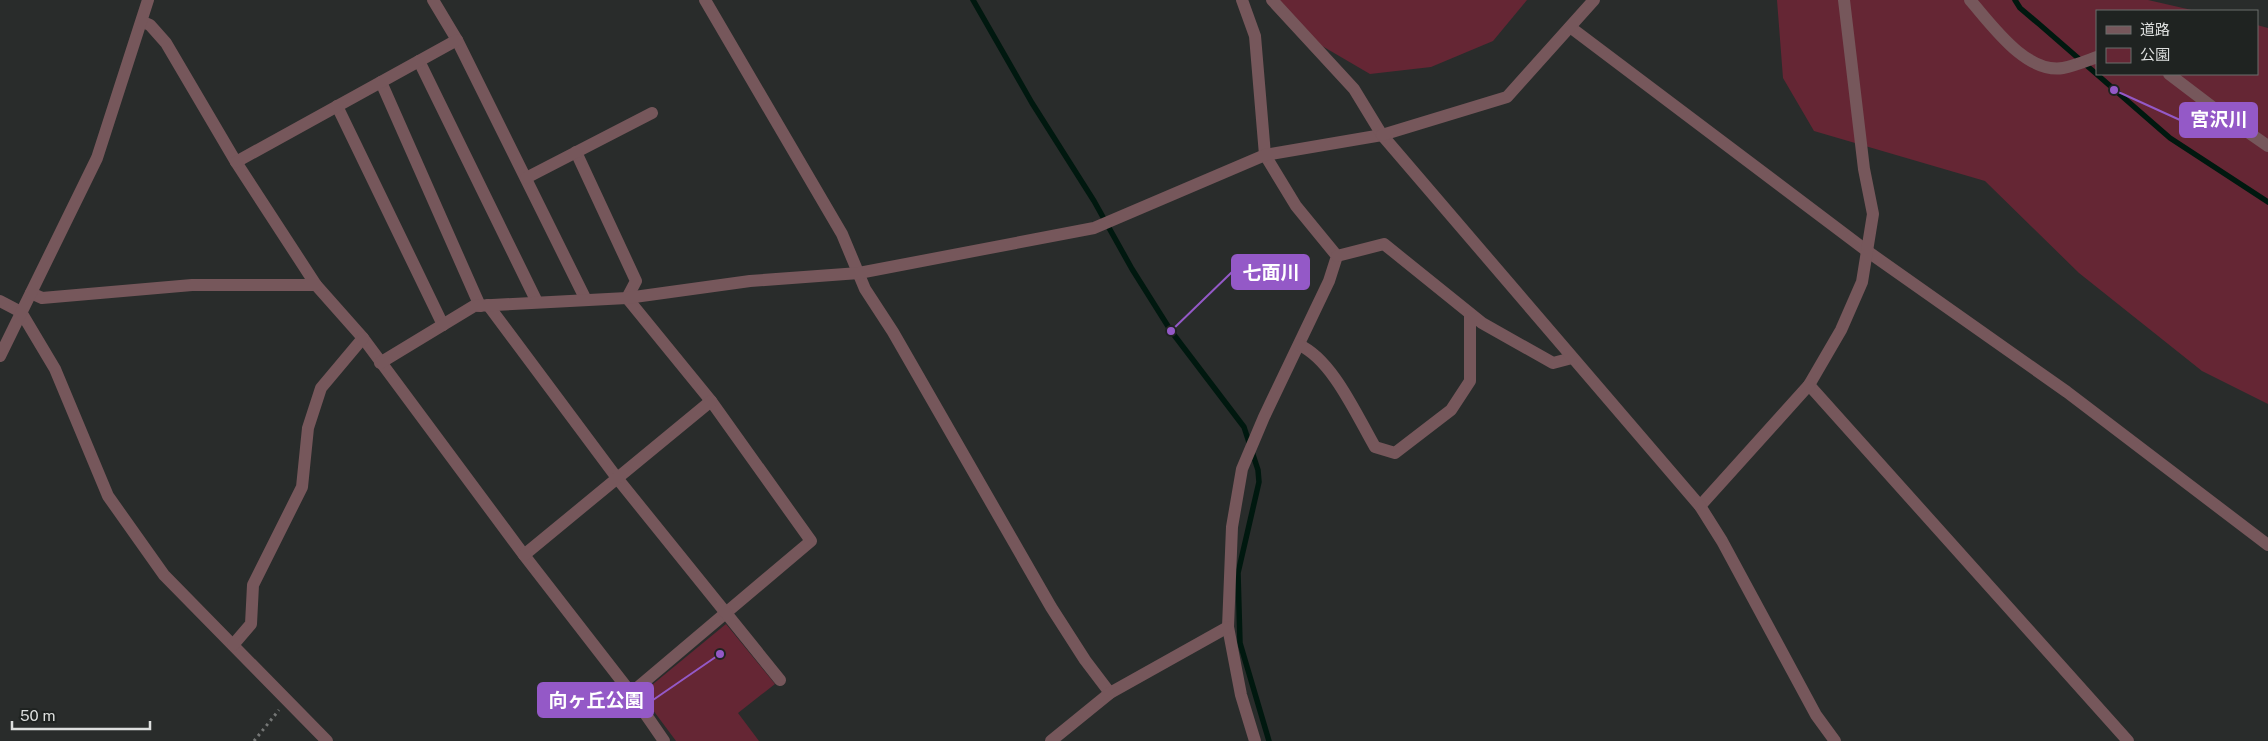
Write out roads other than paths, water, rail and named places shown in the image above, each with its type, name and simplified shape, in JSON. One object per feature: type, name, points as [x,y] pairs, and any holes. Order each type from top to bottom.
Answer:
[{"type":"street","points":[[0,356],[97,158],[143,22],[148,0]]},
{"type":"street","points":[[433,0],[457,40],[586,300]]},
{"type":"street","points":[[705,0],[842,234],[865,289],[894,332],[1051,607],[1085,660],[1110,693]]},
{"type":"street","points":[[1242,0],[1255,36],[1265,155],[1296,206],[1337,256]]},
{"type":"street","points":[[1272,0],[1354,89],[1382,135],[1700,506],[1722,541],[1816,715],[1835,741]]},
{"type":"street","points":[[380,363],[474,306],[626,298],[750,281],[859,273],[1094,228],[1265,155],[1382,135],[1508,97],[1594,0]]},
{"type":"street","points":[[1700,506],[1809,386],[1841,330],[1862,282],[1873,214],[1864,169],[1844,0]]},
{"type":"street","points":[[1970,0],[2020,55],[2048,68],[2063,68],[2096,57]]},
{"type":"street","points":[[143,22],[150,25],[166,43],[236,162],[316,285],[363,338],[664,741]]},
{"type":"street","points":[[1570,28],[1867,251],[2067,392],[2268,545]]},
{"type":"street","points":[[236,162],[457,40]]},
{"type":"street","points":[[419,61],[537,302]]},
{"type":"street","points":[[2170,75],[2268,146]]},
{"type":"street","points":[[381,82],[484,306],[617,478],[780,680]]},
{"type":"street","points":[[337,106],[444,325]]},
{"type":"street","points":[[526,178],[652,113]]},
{"type":"street","points":[[576,152],[636,281],[626,298]]},
{"type":"street","points":[[1337,256],[1384,244],[1482,323],[1553,363],[1572,358]]},
{"type":"street","points":[[1255,741],[1241,695],[1228,627],[1232,527],[1245,463],[1337,256]]},
{"type":"street","points":[[31,293],[42,298],[192,284],[316,285]]},
{"type":"street","points":[[626,298],[711,400],[811,541],[630,693]]},
{"type":"street","points":[[0,301],[21,312],[55,369],[108,496],[164,575],[327,741]]},
{"type":"street","points":[[1299,345],[1311,350],[1337,381],[1375,447],[1395,453],[1451,410],[1470,381],[1470,314]]},
{"type":"street","points":[[233,645],[252,624],[253,585],[302,487],[308,428],[321,388],[363,338]]},
{"type":"street","points":[[1809,386],[2128,741]]},
{"type":"street","points":[[524,555],[711,400]]},
{"type":"street","points":[[1051,741],[1077,717],[1110,693],[1228,627]]},
{"type":"waterway","points":[[973,0],[1032,103],[1094,201],[1132,269],[1171,331],[1244,427],[1258,470],[1259,482],[1238,573],[1240,643],[1269,741]]},
{"type":"waterway","points":[[2015,0],[2020,8],[2096,74]]},
{"type":"waterway","points":[[2097,75],[2170,138],[2268,202]]},
{"type":"place","name":"宮沢川","points":[[2114,90]]},
{"type":"place","name":"七面川","points":[[1171,331]]},
{"type":"place","name":"向ヶ丘公園","points":[[720,654]]}]
